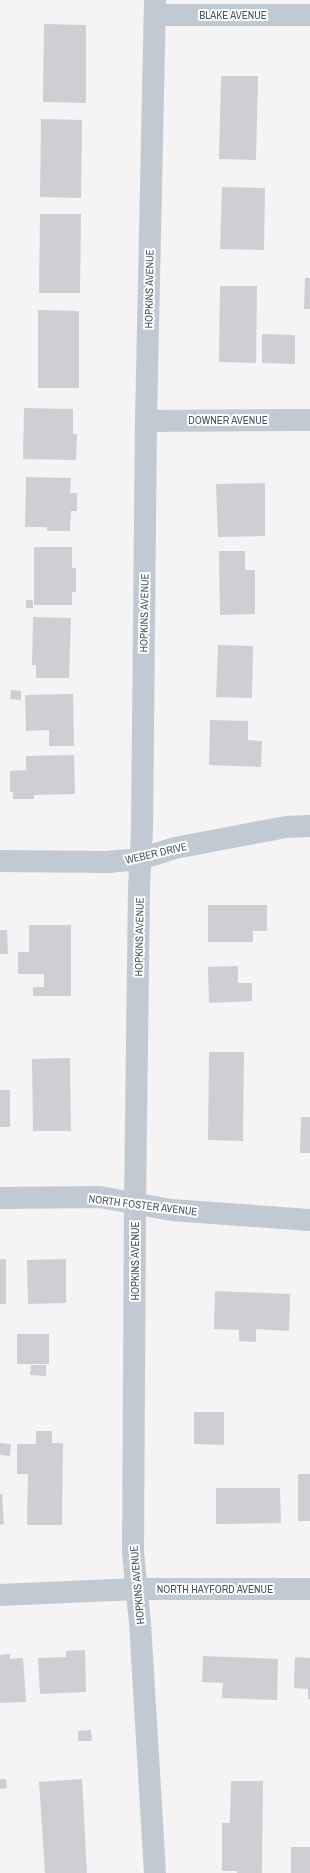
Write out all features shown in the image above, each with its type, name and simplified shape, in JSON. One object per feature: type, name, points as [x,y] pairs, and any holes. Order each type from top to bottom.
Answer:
[{"type":"street","name":"BLAKE AVENUE","points":[[155,7],[310,15]]},
{"type":"street","name":"HOPKINS AVENUE","points":[[155,7],[146,421],[135,1202],[133,1553],[140,1623],[155,1873]]},
{"type":"street","name":"DOWNER AVENUE","points":[[146,421],[310,420]]},
{"type":"street","name":"WEBER DRIVE","points":[[0,861],[107,862],[140,859],[175,848],[286,827],[310,826]]},
{"type":"street","name":"NORTH FOSTER AVENUE","points":[[0,1198],[100,1197],[135,1202],[171,1210],[310,1220]]},
{"type":"street","name":"NORTH HAYFORD AVENUE","points":[[0,1595],[136,1589],[310,1589]]},
{"type":"building","points":[[44,24],[86,25],[86,103],[43,102]]},
{"type":"building","points":[[221,76],[258,76],[256,160],[219,159]]},
{"type":"building","points":[[41,119],[82,120],[81,198],[40,197]]},
{"type":"building","points":[[222,187],[265,188],[264,250],[220,249]]},
{"type":"building","points":[[40,214],[81,214],[80,293],[39,293]]},
{"type":"building","points":[[305,278],[310,278],[310,309],[304,309]]},
{"type":"building","points":[[220,286],[257,286],[256,363],[219,362]]},
{"type":"building","points":[[38,310],[79,311],[79,388],[38,388]]},
{"type":"building","points":[[262,334],[295,335],[295,364],[262,363]]},
{"type":"building","points":[[24,408],[73,409],[73,434],[77,434],[76,460],[23,459]]},
{"type":"building","points":[[26,477],[71,478],[70,493],[77,493],[77,511],[71,511],[70,531],[47,531],[47,527],[25,527]]},
{"type":"building","points":[[265,483],[265,536],[218,537],[216,484]]},
{"type":"building","points":[[34,547],[72,547],[72,568],[76,568],[76,592],[72,592],[72,605],[34,605]]},
{"type":"building","points":[[219,551],[245,551],[245,570],[255,570],[255,614],[220,615]]},
{"type":"building","points":[[26,600],[33,600],[33,608],[26,608]]},
{"type":"building","points":[[33,617],[71,618],[69,678],[36,678],[36,665],[32,665]]},
{"type":"building","points":[[218,645],[253,646],[252,698],[216,697]]},
{"type":"building","points":[[11,690],[21,691],[21,700],[10,699]]},
{"type":"building","points":[[73,694],[74,746],[49,746],[49,730],[26,731],[25,695]]},
{"type":"building","points":[[210,720],[248,721],[248,740],[262,741],[261,767],[209,765]]},
{"type":"building","points":[[74,755],[75,794],[34,795],[34,799],[13,799],[13,792],[10,792],[10,771],[26,770],[26,756]]},
{"type":"building","points":[[208,905],[267,905],[267,931],[253,931],[253,942],[208,942]]},
{"type":"building","points":[[29,925],[71,925],[71,996],[33,996],[33,987],[44,987],[44,974],[18,974],[18,952],[29,952]]},
{"type":"building","points":[[0,930],[7,930],[8,954],[0,954]]},
{"type":"building","points":[[238,966],[238,983],[252,983],[252,1001],[209,1003],[208,967]]},
{"type":"building","points":[[209,1052],[244,1052],[243,1141],[208,1140]]},
{"type":"building","points":[[70,1058],[71,1131],[33,1131],[32,1059]]},
{"type":"building","points":[[0,1090],[10,1090],[10,1127],[0,1127]]},
{"type":"building","points":[[301,1117],[310,1117],[310,1153],[300,1153]]},
{"type":"building","points":[[0,1259],[6,1259],[6,1304],[0,1304]]},
{"type":"building","points":[[66,1259],[66,1303],[28,1304],[27,1260]]},
{"type":"building","points":[[215,1291],[290,1294],[289,1331],[256,1329],[256,1342],[239,1341],[239,1330],[214,1329]]},
{"type":"building","points":[[17,1334],[49,1334],[49,1364],[17,1364]]},
{"type":"building","points":[[31,1365],[46,1365],[46,1376],[30,1375]]},
{"type":"building","points":[[194,1412],[224,1412],[224,1445],[194,1444]]},
{"type":"building","points":[[36,1431],[52,1431],[52,1443],[63,1443],[62,1525],[27,1525],[28,1474],[17,1474],[17,1444],[36,1444]]},
{"type":"building","points":[[0,1443],[11,1444],[10,1456],[0,1455]]},
{"type":"building","points":[[298,1474],[310,1474],[310,1521],[298,1521]]},
{"type":"building","points":[[216,1488],[280,1488],[281,1523],[216,1524]]},
{"type":"building","points":[[0,1494],[2,1494],[4,1524],[0,1525]]},
{"type":"building","points":[[85,1650],[86,1692],[40,1694],[38,1658],[66,1657],[66,1651]]},
{"type":"building","points":[[10,1654],[10,1659],[23,1658],[26,1702],[0,1703],[0,1655]]},
{"type":"building","points":[[203,1656],[278,1659],[277,1700],[222,1698],[223,1683],[202,1682]]},
{"type":"building","points":[[295,1657],[310,1658],[310,1699],[308,1699],[308,1689],[294,1688]]},
{"type":"building","points":[[91,1730],[92,1741],[78,1741],[78,1731]]},
{"type":"building","points":[[0,1779],[6,1779],[7,1788],[0,1789]]},
{"type":"building","points":[[82,1779],[87,1873],[45,1873],[39,1782]]},
{"type":"building","points":[[231,1781],[263,1781],[262,1873],[237,1873],[237,1871],[222,1871],[222,1823],[230,1823]]},
{"type":"building","points":[[291,1847],[310,1847],[310,1873],[291,1873]]}]
